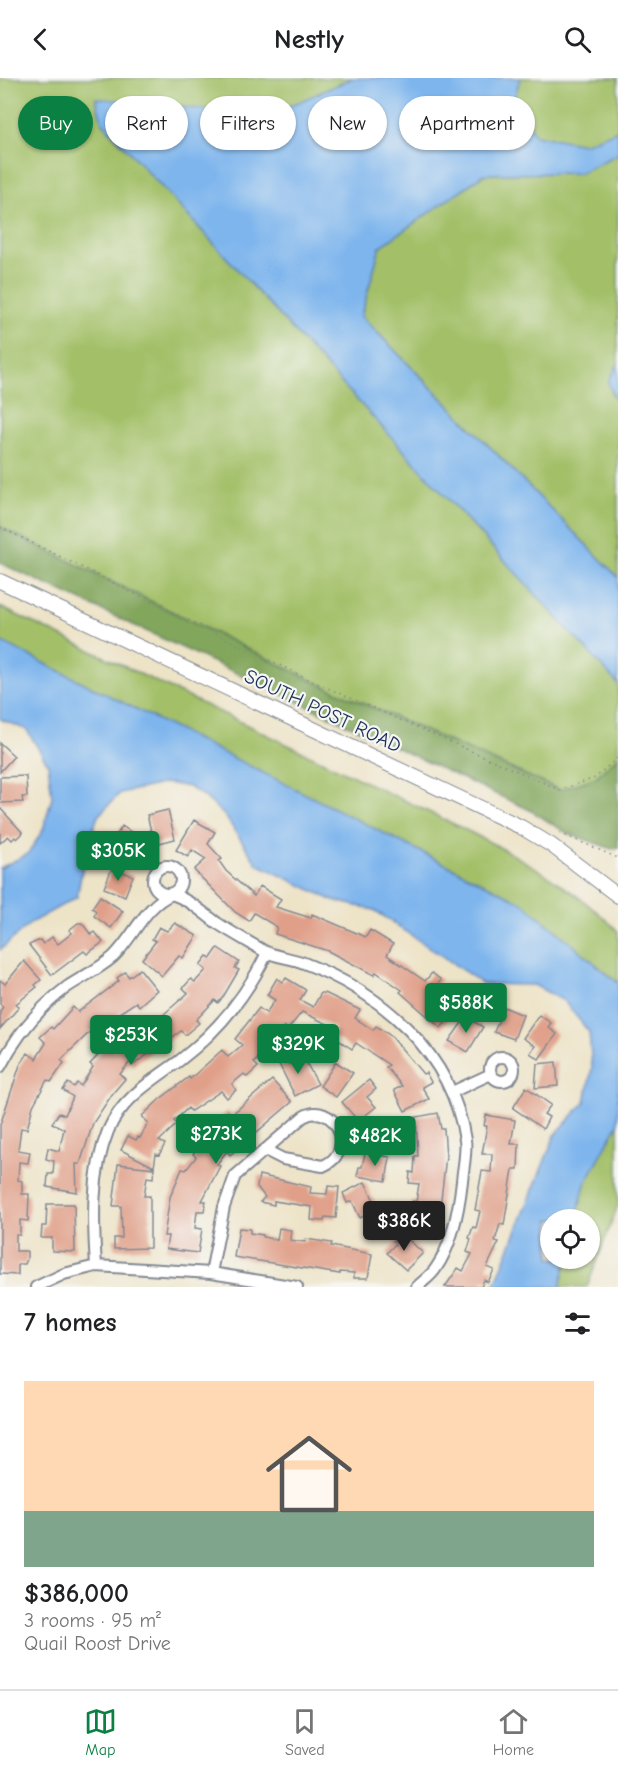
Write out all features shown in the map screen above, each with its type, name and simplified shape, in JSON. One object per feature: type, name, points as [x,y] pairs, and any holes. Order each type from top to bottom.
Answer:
[{"type":"street","name":"SOUTH POST ROAD","points":[[0,581],[521,827],[551,845],[618,896]]},
{"type":"street","points":[[0,1067],[10,1047],[37,1013],[66,988],[113,957],[156,904],[172,894],[192,902],[217,922],[267,952],[303,962],[351,986],[388,1011],[426,1046],[452,1092],[465,1142],[460,1196],[450,1237],[436,1268],[417,1287]]},
{"type":"street","points":[[96,1266],[96,1175],[109,1129],[128,1101],[149,1080],[178,1061],[213,1031],[237,1004],[267,952]]},
{"type":"street","points":[[452,1092],[491,1074]]},
{"type":"street","points":[[211,1273],[224,1207],[235,1176],[303,1117],[315,1112],[323,1114],[336,1125],[342,1142],[338,1154],[323,1166],[283,1159],[266,1150]]},
{"type":"street","points":[[36,1287],[64,1274],[96,1266],[211,1273],[297,1287]]},
{"type":"path","points":[[0,527],[314,681],[560,790],[595,778],[618,757]]},
{"type":"path","points":[[560,833],[618,858]]},
{"type":"green space","points":[[0,78],[353,78],[296,103],[296,96],[200,96],[200,109],[188,108],[188,96],[105,96],[105,100],[96,99],[105,125],[105,150],[128,150],[618,684],[618,757],[595,778],[560,790],[314,682],[0,527]]},
{"type":"green space","points":[[520,78],[618,78],[618,130],[584,144],[535,135],[535,96],[515,96]]},
{"type":"green space","points":[[618,154],[618,364],[611,392],[618,405],[618,577],[361,316],[380,247],[485,174],[579,173]]},
{"type":"green space","points":[[0,527],[313,681],[559,790],[595,778],[618,757],[618,848],[612,849],[567,833],[530,810],[0,563]]},
{"type":"green space","points":[[0,607],[460,827],[528,863],[560,883],[618,931],[618,983],[523,903],[0,641]]},
{"type":"green space","points":[[618,1124],[618,1205],[600,1253],[600,1209],[579,1209],[585,1184]]},
{"type":"green space","points":[[564,1269],[594,1269],[587,1287],[560,1287]]},
{"type":"water","points":[[353,78],[520,78],[515,96],[399,96],[399,150],[535,150],[535,135],[584,144],[618,130],[618,154],[579,173],[484,174],[380,247],[361,316],[618,577],[618,684],[128,150],[188,150],[188,108],[200,109],[200,150],[296,150],[296,103],[308,98],[308,150],[387,150],[387,96],[312,96]]},
{"type":"water","points":[[96,98],[105,99],[105,125],[102,122]]},
{"type":"water","points":[[618,364],[618,405],[608,382]]},
{"type":"water","points":[[0,641],[523,903],[618,983],[618,1124],[585,1184],[579,1209],[540,1209],[540,1269],[564,1269],[560,1287],[494,1287],[555,1135],[585,1102],[592,1068],[589,1032],[564,1001],[534,985],[483,984],[374,910],[332,900],[257,864],[225,816],[205,797],[189,787],[167,783],[120,793],[98,816],[86,849],[77,897],[32,922],[0,950],[0,868],[28,854],[43,830],[52,797],[48,764],[27,730],[0,719]]},
{"type":"building","points":[[0,743],[14,756],[0,772]]},
{"type":"building","points":[[26,776],[27,797],[22,797],[23,802],[0,803],[0,777]]},
{"type":"building","points":[[0,808],[23,833],[17,839],[15,837],[12,840],[8,836],[0,843]]},
{"type":"building","points":[[168,810],[175,839],[132,850],[144,857],[139,864],[109,848],[122,826],[140,838],[152,835],[147,815]]},
{"type":"building","points":[[194,820],[215,832],[208,844],[222,859],[219,861],[226,871],[254,896],[260,886],[281,899],[276,907],[311,918],[312,914],[366,937],[370,930],[393,944],[387,955],[425,981],[432,973],[441,980],[437,985],[461,1004],[441,1028],[400,992],[402,990],[376,972],[374,975],[328,951],[275,934],[277,927],[254,913],[249,921],[235,912],[194,870],[206,859],[192,850],[188,857],[176,850]]},
{"type":"building","points":[[112,868],[133,876],[125,896],[104,888]]},
{"type":"building","points":[[100,896],[123,911],[111,928],[94,916],[96,911],[92,908]]},
{"type":"building","points":[[78,923],[82,923],[91,935],[95,932],[103,942],[87,954],[84,951],[52,975],[29,945],[40,940],[43,944],[52,937],[58,944],[72,933],[69,930]]},
{"type":"building","points":[[175,923],[197,936],[183,958],[179,956],[162,976],[142,959],[156,941],[152,939],[159,927],[167,931]]},
{"type":"building","points":[[218,948],[239,962],[235,968],[239,970],[223,997],[218,1003],[215,1000],[196,1020],[199,1023],[185,1035],[181,1031],[133,1065],[130,1062],[120,1074],[125,1079],[93,1123],[80,1164],[76,1164],[77,1192],[47,1187],[48,1174],[53,1174],[54,1161],[46,1159],[48,1148],[59,1151],[64,1129],[52,1123],[59,1113],[65,1115],[73,1097],[63,1090],[68,1083],[74,1087],[77,1083],[81,1086],[93,1067],[90,1064],[107,1046],[113,1051],[133,1036],[136,1039],[149,1029],[145,1025],[163,1015],[188,993],[183,988],[191,979],[195,982],[206,970],[200,965],[207,956],[211,958]]},
{"type":"building","points":[[24,961],[41,980],[35,985],[37,987],[16,1004],[19,1007],[0,1029],[0,1011],[3,1007],[0,1004],[0,980],[5,984]]},
{"type":"building","points":[[140,969],[157,990],[139,1006],[136,1002],[104,1023],[106,1025],[95,1034],[92,1030],[61,1060],[64,1063],[51,1082],[47,1080],[33,1106],[27,1129],[21,1128],[18,1150],[30,1152],[28,1163],[19,1162],[18,1180],[22,1181],[22,1194],[29,1194],[28,1221],[20,1220],[20,1235],[16,1235],[16,1251],[27,1251],[27,1259],[25,1264],[18,1264],[18,1275],[0,1274],[0,1125],[20,1065],[28,1053],[36,1059],[46,1043],[40,1037],[51,1027],[53,1029],[73,1007],[78,1012],[119,981],[117,978],[125,972],[129,977]]},
{"type":"building","points":[[277,978],[283,982],[286,978],[306,990],[300,1000],[313,1007],[321,993],[325,993],[360,1010],[355,1018],[373,1030],[376,1026],[391,1036],[423,1074],[426,1073],[431,1082],[422,1087],[429,1099],[405,1111],[394,1090],[402,1086],[386,1067],[389,1065],[356,1043],[352,1049],[331,1035],[336,1028],[302,1012],[288,1029],[284,1026],[254,1063],[258,1067],[247,1077],[244,1074],[232,1084],[236,1090],[227,1098],[221,1091],[191,1111],[188,1108],[174,1121],[177,1124],[159,1141],[165,1144],[159,1155],[156,1154],[154,1167],[121,1150],[128,1136],[136,1140],[140,1138],[148,1123],[142,1116],[160,1099],[189,1077],[190,1079],[222,1050],[228,1057],[242,1045],[235,1039],[259,1008],[266,1013],[275,1000],[267,995]]},
{"type":"building","points":[[504,1007],[523,1015],[514,1039],[494,1032]]},
{"type":"building","points":[[539,1015],[551,1023],[548,1027],[557,1034],[539,1059],[530,1053],[535,1046],[523,1038]]},
{"type":"building","points":[[466,1017],[483,1027],[468,1052],[449,1041]]},
{"type":"building","points":[[303,1057],[318,1084],[295,1096],[278,1062],[286,1058],[289,1064]]},
{"type":"building","points":[[336,1062],[353,1073],[336,1097],[320,1086]]},
{"type":"building","points":[[556,1062],[558,1086],[535,1088],[537,1064]]},
{"type":"building","points":[[272,1080],[292,1102],[230,1155],[227,1151],[217,1164],[220,1166],[202,1201],[206,1201],[204,1211],[197,1211],[195,1228],[202,1229],[198,1253],[166,1249],[168,1236],[164,1236],[170,1197],[182,1169],[186,1170],[196,1157],[193,1154],[201,1143],[205,1146],[225,1128],[218,1119],[228,1111],[231,1115]]},
{"type":"building","points":[[369,1080],[376,1089],[367,1097],[376,1107],[358,1121],[342,1102]]},
{"type":"building","points":[[526,1087],[551,1105],[544,1114],[549,1117],[543,1129],[513,1108]]},
{"type":"building","points":[[438,1113],[441,1129],[444,1129],[446,1156],[440,1208],[429,1234],[402,1224],[413,1201],[416,1202],[419,1184],[409,1183],[410,1172],[414,1173],[415,1156],[418,1156],[416,1117]]},
{"type":"building","points":[[486,1115],[515,1120],[511,1144],[519,1144],[518,1169],[513,1169],[504,1225],[500,1224],[495,1241],[499,1242],[487,1267],[494,1270],[488,1282],[484,1280],[481,1287],[445,1287],[458,1268],[463,1271],[472,1254],[467,1252],[471,1239],[469,1238],[473,1227],[476,1228],[480,1211],[475,1210],[482,1171],[491,1172],[492,1154],[482,1154],[487,1126],[484,1126]]},
{"type":"building","points":[[378,1120],[379,1123],[386,1122],[390,1143],[363,1148],[360,1131],[365,1130],[360,1123]]},
{"type":"building","points":[[365,1153],[390,1157],[386,1181],[357,1176]]},
{"type":"building","points":[[118,1164],[154,1168],[153,1178],[147,1177],[144,1196],[150,1196],[150,1248],[114,1249],[114,1238],[122,1238],[121,1206],[113,1206]]},
{"type":"building","points":[[259,1175],[311,1187],[310,1193],[327,1194],[328,1186],[339,1187],[336,1218],[325,1217],[324,1221],[311,1220],[312,1207],[274,1201],[274,1205],[260,1202],[265,1197],[257,1187]]},
{"type":"building","points":[[365,1182],[378,1209],[360,1218],[352,1201],[347,1203],[343,1193]]},
{"type":"building","points":[[47,1204],[74,1204],[75,1252],[52,1251],[52,1238],[41,1238],[42,1226],[46,1226]]},
{"type":"building","points":[[239,1228],[250,1229],[250,1233],[277,1240],[279,1228],[291,1230],[290,1240],[305,1242],[306,1239],[332,1243],[331,1246],[372,1254],[368,1278],[354,1278],[354,1273],[340,1272],[340,1274],[234,1257]]},
{"type":"building","points":[[400,1232],[423,1253],[406,1270],[387,1253],[396,1243],[393,1241]]}]
